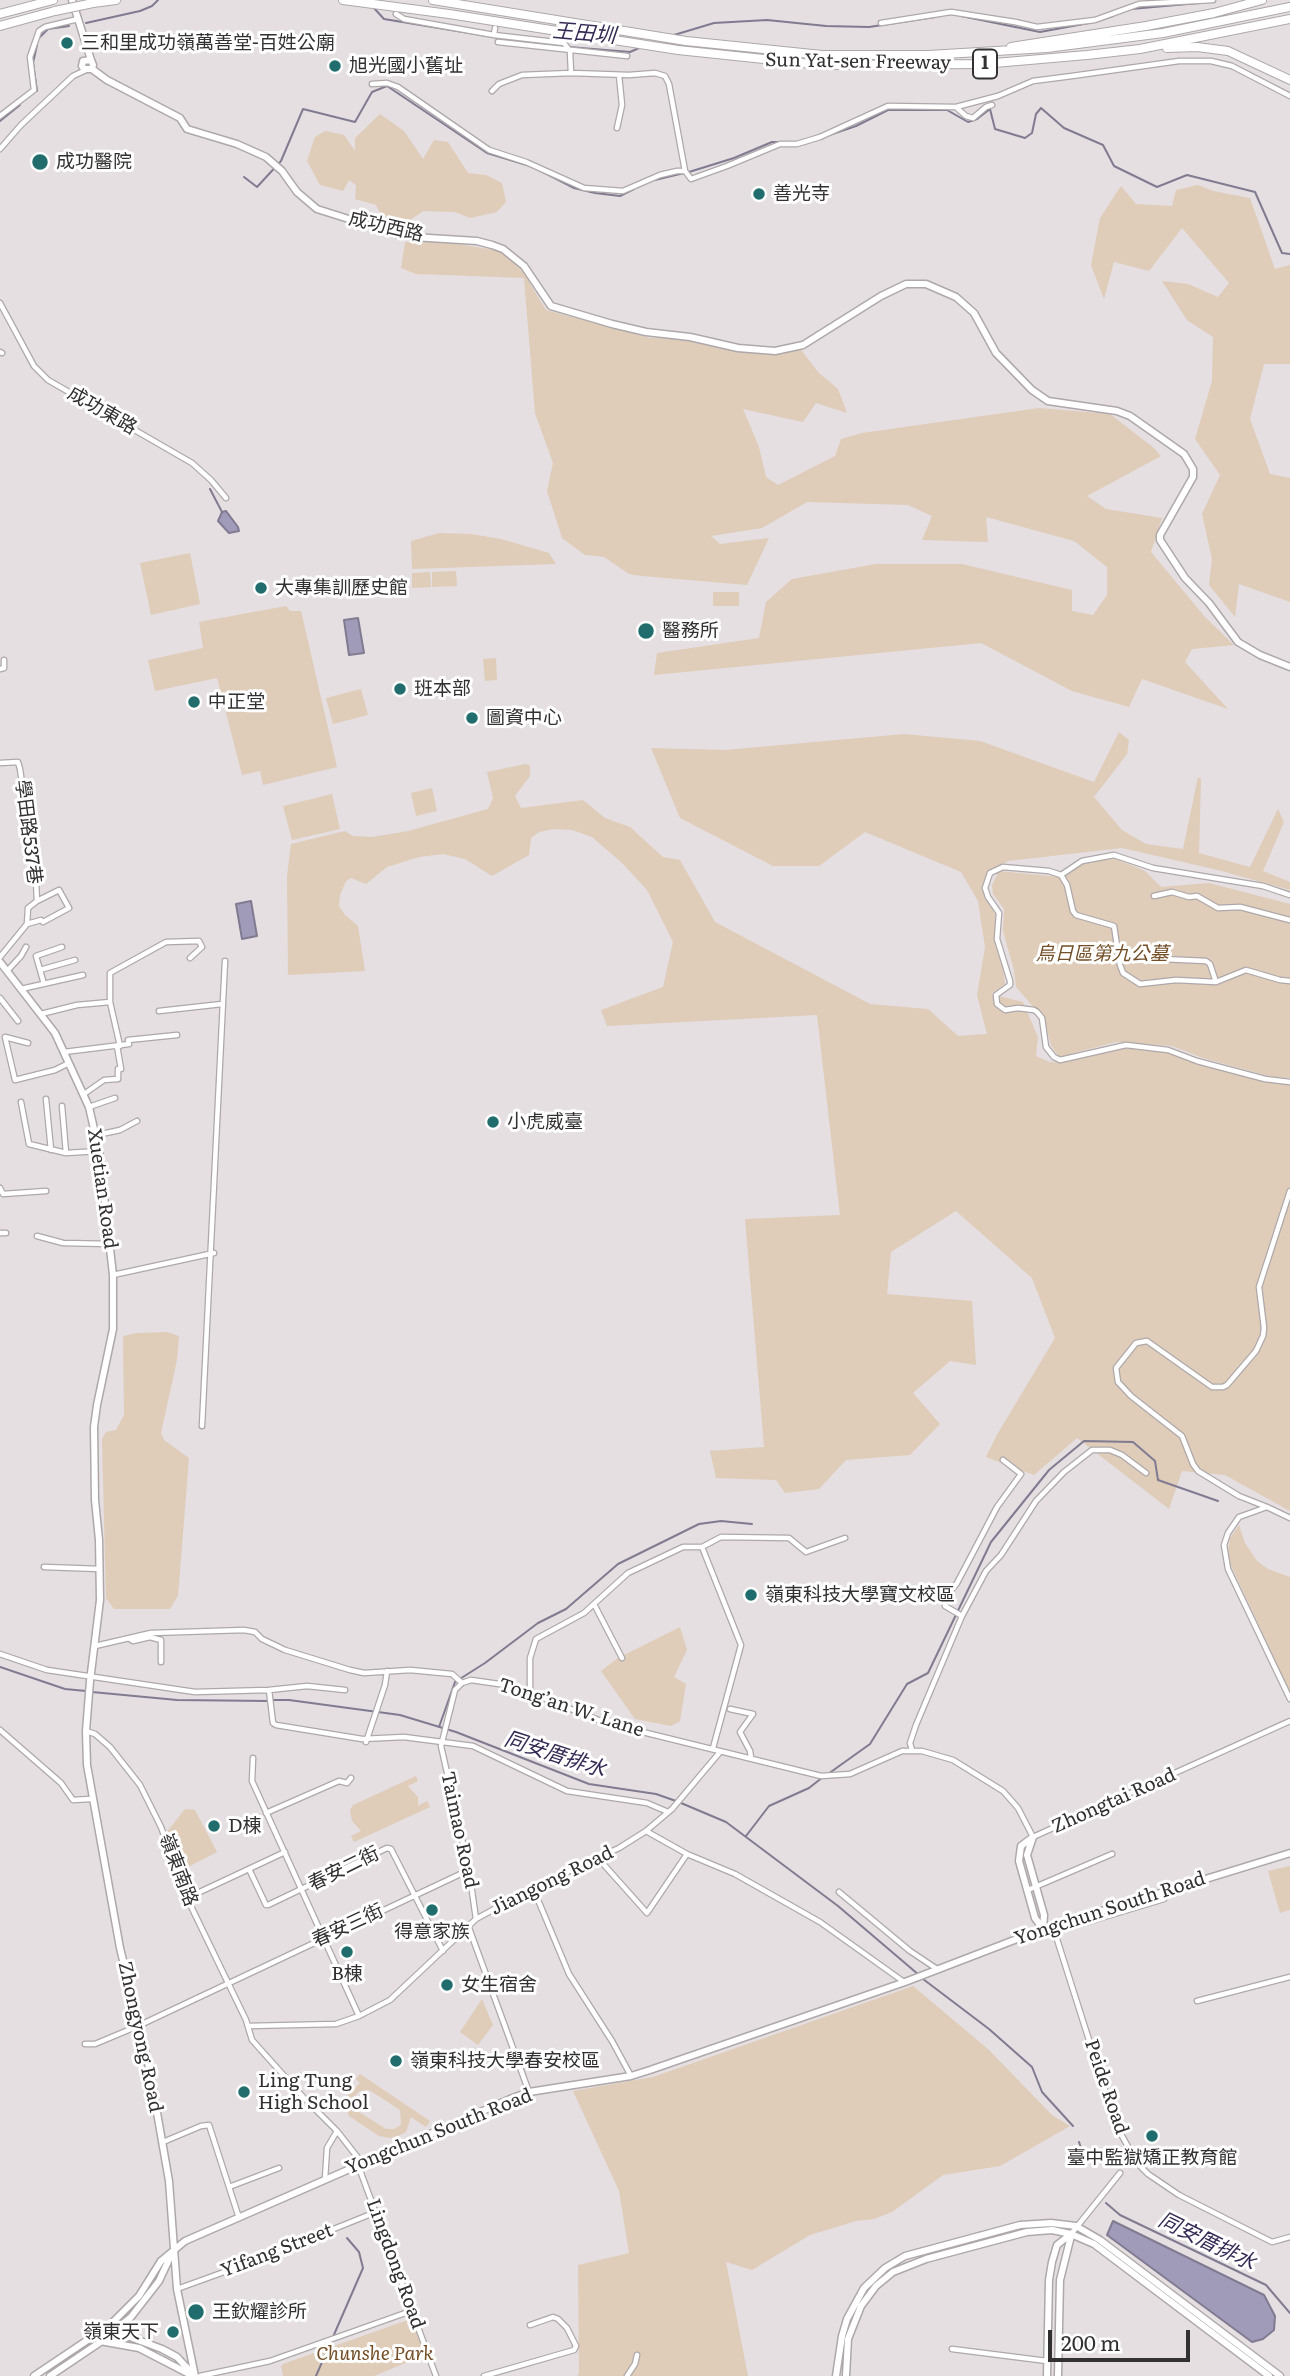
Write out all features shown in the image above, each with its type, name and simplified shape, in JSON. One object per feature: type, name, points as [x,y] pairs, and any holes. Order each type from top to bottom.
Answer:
[{"type":"highway","points":[[0,14],[51,0]]},
{"type":"highway","points":[[0,26],[55,10],[116,0]]},
{"type":"highway","name":"Sun Yat-sen Freeway","points":[[343,0],[449,14],[677,51],[821,65],[983,64],[1140,49],[1290,19]]},
{"type":"highway","name":"Sun Yat-sen Freeway","points":[[433,0],[686,41],[822,55],[928,55],[1071,46],[1163,33],[1290,7]]},
{"type":"highway","points":[[1173,21],[1245,0]]},
{"type":"highway","points":[[1000,51],[1021,44],[1097,35],[1173,21],[1262,0]]},
{"type":"highway","points":[[1140,49],[1198,47],[1228,51],[1290,79]]},
{"type":"street","points":[[72,0],[89,66],[101,77],[180,118],[187,129],[237,144],[266,157],[282,171],[297,192],[317,209],[413,237],[477,241],[503,249],[524,267],[551,306],[646,332],[690,337],[738,348],[775,351],[803,345],[881,296],[906,284],[926,284],[956,297],[974,313],[996,353],[1032,390],[1048,401],[1117,411],[1130,416],[1184,454],[1193,469],[1193,477],[1160,535],[1160,540],[1185,578],[1209,603],[1238,642],[1290,667]]},
{"type":"street","points":[[881,23],[951,12],[1037,27],[1096,20],[1139,4],[1213,0]]},
{"type":"street","points":[[396,14],[404,19],[564,43],[570,51],[571,72]]},
{"type":"street","points":[[0,116],[34,90],[30,57],[39,31],[78,19]]},
{"type":"street","points":[[498,42],[626,56]]},
{"type":"street","points":[[492,91],[499,84],[522,75],[571,72],[662,74],[667,80],[686,173],[691,179],[780,144],[797,144],[820,137],[887,106],[956,107],[998,96],[1033,81],[1179,61],[1211,61],[1232,66],[1290,96]]},
{"type":"street","points":[[0,149],[21,125],[74,76],[89,66]]},
{"type":"street","points":[[617,128],[622,105],[619,75]]},
{"type":"street","points":[[372,84],[387,83],[398,87],[489,150],[527,162],[584,188],[623,191],[660,175],[686,173]]},
{"type":"street","points":[[956,107],[966,116],[973,118],[986,107],[992,106]]},
{"type":"street","name":"成功東路","points":[[0,303],[34,366],[48,380],[192,463],[211,480],[226,499]]},
{"type":"street","points":[[0,669],[4,668],[4,660]]},
{"type":"street","name":"學田路537巷","points":[[0,763],[18,762],[37,901]]},
{"type":"street","points":[[1061,875],[1082,861],[1114,855],[1153,868],[1263,886],[1290,895]]},
{"type":"street","points":[[1290,981],[1246,970],[1216,982],[1176,980],[1140,984],[1124,973],[1118,959],[1114,926],[1076,915],[1067,885],[1061,875],[1049,871],[1003,867],[990,873],[985,888],[988,898],[999,913],[998,939],[1010,981],[1010,985],[996,995],[997,1004],[1005,1010],[1018,1008],[1037,1012],[1042,1018],[1045,1047],[1054,1057],[1060,1060],[1126,1045],[1138,1046],[1168,1050],[1197,1061],[1265,1079],[1290,1082]]},
{"type":"street","name":"學田路537巷","points":[[0,957],[27,924],[41,919],[43,922],[69,908],[59,890],[28,908],[27,924]]},
{"type":"street","points":[[1154,896],[1172,892],[1189,897],[1196,896],[1218,908],[1240,907],[1290,920]]},
{"type":"street","points":[[84,1094],[104,1080],[118,1079],[118,1069],[121,1069],[110,1002],[111,971],[164,943],[199,941],[202,947],[190,958]]},
{"type":"street","points":[[3,968],[21,957],[26,947]]},
{"type":"street","points":[[44,984],[36,956],[62,947]]},
{"type":"street","points":[[1118,959],[1146,952],[1163,959],[1206,961],[1210,964],[1216,982]]},
{"type":"street","points":[[40,970],[75,960]]},
{"type":"street","points":[[202,1426],[225,961]]},
{"type":"street","name":"Xuetian Road","points":[[3,968],[41,1014],[64,1052],[89,1107],[100,1151],[113,1275]]},
{"type":"street","points":[[21,989],[83,975]]},
{"type":"street","points":[[0,998],[18,1021]]},
{"type":"street","points":[[41,1014],[77,1005],[110,1002]]},
{"type":"street","points":[[159,1011],[222,1004]]},
{"type":"street","points":[[64,1052],[129,1044],[128,1040],[177,1035]]},
{"type":"street","points":[[28,1044],[5,1037],[15,1080],[55,1070],[69,1063]]},
{"type":"street","points":[[89,1107],[115,1098]]},
{"type":"street","points":[[46,1099],[51,1150]]},
{"type":"street","points":[[21,1102],[29,1144],[66,1153],[100,1151]]},
{"type":"street","points":[[62,1106],[66,1153]]},
{"type":"street","points":[[97,1135],[120,1130],[137,1121]]},
{"type":"street","points":[[0,1188],[3,1194],[46,1191]]},
{"type":"street","points":[[1290,1191],[1259,1287],[1263,1336],[1256,1351],[1227,1385],[1212,1387],[1146,1341],[1136,1343],[1116,1368],[1118,1382],[1130,1396],[1182,1436],[1198,1471],[1239,1496],[1290,1518]]},
{"type":"street","points":[[37,1236],[64,1243],[110,1244]]},
{"type":"street","points":[[90,1680],[100,1600],[94,1427],[112,1339],[113,1275],[212,1254]]},
{"type":"street","points":[[720,1752],[751,1757],[805,1773],[837,1776],[862,1770],[902,1751],[912,1750],[910,1743],[916,1725],[962,1616],[986,1571],[1001,1555],[1036,1501],[1092,1450],[1110,1450],[1122,1455],[1146,1473]]},
{"type":"street","points":[[962,1616],[945,1606],[944,1600],[957,1583],[997,1507],[1021,1474],[1003,1460]]},
{"type":"street","points":[[1267,1507],[1239,1517],[1226,1537],[1224,1556],[1290,1699]]},
{"type":"street","points":[[530,1691],[530,1658],[536,1639],[594,1606],[628,1573],[683,1547],[702,1547],[720,1536],[789,1538],[806,1552],[845,1538]]},
{"type":"street","points":[[702,1547],[741,1645],[713,1748]]},
{"type":"street","points":[[44,1567],[100,1569]]},
{"type":"street","points":[[594,1606],[622,1658]]},
{"type":"street","name":"Tong’an W. Lane","points":[[129,1639],[151,1633],[255,1632],[262,1639],[285,1650],[331,1665],[364,1673],[410,1670],[452,1674],[462,1683],[482,1681],[530,1691],[606,1723],[713,1748],[720,1752]]},
{"type":"street","points":[[95,1646],[129,1639],[133,1642],[150,1637],[161,1640],[161,1662]]},
{"type":"street","points":[[0,1654],[35,1668],[90,1680],[195,1692],[270,1691],[307,1686],[345,1690]]},
{"type":"street","points":[[367,1740],[387,1671]]},
{"type":"street","name":"Zhongyong Road","points":[[90,1680],[86,1731],[92,1799],[120,1948],[149,2067],[169,2181],[177,2289],[194,2376]]},
{"type":"street","points":[[442,1740],[446,1733],[455,1690],[462,1683]]},
{"type":"street","points":[[270,1691],[273,1723],[276,1725],[367,1740],[404,1737],[442,1740],[478,1748],[567,1791],[647,1802],[670,1810]]},
{"type":"street","points":[[730,1709],[753,1714],[740,1732],[751,1757]]},
{"type":"street","name":"Zhongtai Road","points":[[912,1750],[953,1760],[1003,1791],[1018,1808],[1033,1837],[1290,1721]]},
{"type":"street","points":[[0,1730],[61,1783],[73,1800],[92,1799]]},
{"type":"street","name":"嶺東南路","points":[[86,1731],[95,1734],[110,1747],[140,1785],[162,1827],[187,1898],[248,2026]]},
{"type":"street","name":"Taimao Road","points":[[442,1740],[441,1746],[469,1870],[477,1919]]},
{"type":"street","name":"Jiangong Road","points":[[248,2026],[328,2025],[359,2015],[390,2000],[477,1919],[646,1831],[670,1810],[720,1752]]},
{"type":"street","points":[[253,1758],[252,1781],[359,2015]]},
{"type":"street","points":[[266,1813],[340,1781],[347,1783],[351,1778]]},
{"type":"street","points":[[646,1831],[687,1854],[735,1874],[820,1922],[905,1982]]},
{"type":"street","name":"Peide Road","points":[[1033,1837],[1027,1855],[1044,1915],[1043,1929]]},
{"type":"street","name":"Peide Road","points":[[1033,1837],[1021,1846],[1019,1861],[1035,1918],[1043,1929],[1055,1933],[1116,2125],[1137,2163],[1179,2195],[1272,2242],[1290,2237]]},
{"type":"street","name":"春安二街","points":[[249,1869],[265,1905],[387,1848],[394,1852],[443,1951]]},
{"type":"street","points":[[187,1898],[285,1852]]},
{"type":"street","name":"Yongchun South Road","points":[[101,2337],[139,2297],[161,2261],[174,2248],[325,2179],[529,2092],[631,2076],[905,1982],[1043,1929],[1290,1853]]},
{"type":"street","points":[[598,1858],[647,1913],[687,1854]]},
{"type":"street","points":[[1028,1890],[1112,1854]]},
{"type":"street","name":"春安三街","points":[[228,1982],[469,1870]]},
{"type":"street","points":[[533,1888],[569,1975],[618,2050],[631,2076]]},
{"type":"street","points":[[839,1892],[935,1970]]},
{"type":"street","points":[[1071,1927],[1164,1899],[1161,1892]]},
{"type":"street","points":[[469,1928],[529,2092]]},
{"type":"street","points":[[1197,2001],[1290,1977]]},
{"type":"street","points":[[85,2044],[95,2044],[138,2026],[228,1982]]},
{"type":"street","name":"Lingdong Road","points":[[248,2026],[252,2040],[337,2131],[362,2164],[362,2173],[436,2376]]},
{"type":"street","points":[[162,2142],[209,2125],[239,2218]]},
{"type":"street","points":[[325,2179],[327,2148],[337,2131]]},
{"type":"street","points":[[229,2187],[279,2168]]},
{"type":"street","points":[[1047,2376],[1049,2280],[1058,2245],[1071,2234],[1120,2173]]},
{"type":"street","name":"Yifang Street","points":[[177,2289],[376,2212]]},
{"type":"street","points":[[836,2376],[847,2319],[864,2288],[885,2268],[905,2256],[1020,2225],[1051,2223],[1076,2226],[1117,2252],[1268,2374]]},
{"type":"street","points":[[846,2376],[848,2339],[861,2306],[876,2286],[893,2272],[926,2259],[1027,2232],[1052,2230],[1071,2234],[1094,2244],[1268,2374],[1280,2376]]},
{"type":"street","points":[[1058,2376],[1060,2280],[1071,2234]]},
{"type":"street","points":[[34,2376],[91,2340],[110,2334],[131,2317],[166,2268],[174,2248]]},
{"type":"street","points":[[200,2376],[270,2361],[411,2311]]},
{"type":"street","points":[[484,2376],[574,2350],[576,2346],[567,2328],[558,2319],[553,2317],[530,2325]]},
{"type":"street","points":[[110,2334],[130,2337],[162,2349],[177,2357],[194,2376]]},
{"type":"street","points":[[50,2376],[101,2337]]},
{"type":"street","points":[[101,2337],[139,2348],[194,2376]]},
{"type":"street","points":[[952,2350],[1047,2361]]},
{"type":"street","points":[[627,2376],[637,2355]]},
{"type":"green space","points":[[380,114],[404,131],[423,159],[434,140],[448,142],[468,173],[486,175],[502,183],[506,202],[497,212],[470,218],[455,212],[423,211],[402,226],[392,217],[379,221],[376,205],[355,199],[356,185],[349,180],[343,191],[320,185],[307,161],[315,137],[325,131],[344,135],[355,151],[355,138]]},
{"type":"green space","points":[[1198,185],[1213,191],[1250,198],[1275,269],[1290,265],[1290,364],[1264,364],[1250,419],[1270,474],[1290,478],[1290,602],[1239,584],[1235,617],[1209,585],[1212,559],[1202,514],[1220,475],[1195,439],[1212,381],[1213,337],[1187,320],[1162,281],[1188,284],[1218,297],[1229,283],[1182,228],[1149,271],[1114,262],[1104,299],[1091,265],[1100,218],[1121,186],[1136,204],[1172,206],[1176,190]]},
{"type":"green space","points":[[405,242],[445,242],[501,251],[523,272],[546,310],[650,338],[696,339],[768,355],[801,350],[819,373],[838,389],[847,413],[816,403],[803,422],[743,409],[759,447],[766,477],[778,485],[835,456],[841,439],[862,433],[1039,408],[1110,414],[1161,456],[1087,496],[1106,509],[1162,518],[1151,552],[1205,617],[1234,645],[1192,649],[1185,662],[1228,709],[1142,679],[1129,707],[1072,691],[981,643],[654,675],[657,653],[759,638],[766,602],[792,579],[876,564],[962,564],[1072,590],[1072,611],[1093,615],[1107,595],[1107,567],[1074,541],[986,517],[988,542],[922,540],[932,516],[908,505],[807,502],[762,528],[711,536],[720,544],[769,538],[747,585],[629,574],[604,557],[585,555],[562,538],[547,491],[553,463],[535,413],[524,278],[416,274],[401,268]]},
{"type":"green space","points":[[439,533],[501,539],[549,553],[556,564],[412,569],[411,541]]},
{"type":"green space","points":[[190,553],[200,604],[151,615],[140,563]]},
{"type":"green space","points":[[456,571],[457,586],[432,587],[432,572]]},
{"type":"green space","points":[[430,572],[431,587],[412,588],[412,573]]},
{"type":"green space","points":[[713,592],[739,592],[739,606],[713,606]]},
{"type":"green space","points":[[286,606],[290,611],[301,611],[337,767],[263,785],[260,771],[242,775],[217,678],[155,691],[148,660],[203,648],[199,622]]},
{"type":"green space","points":[[496,658],[497,680],[485,681],[483,659]]},
{"type":"green space","points":[[361,689],[368,715],[333,724],[326,698]]},
{"type":"green space","points":[[1119,732],[1129,740],[1127,754],[1094,797],[1122,830],[1146,844],[1183,849],[1198,777],[1201,779],[1199,853],[1250,867],[1278,809],[1284,822],[1263,871],[1290,882],[1290,890],[1122,848],[1008,861],[990,871],[985,894],[997,919],[1005,984],[991,994],[1023,1002],[1038,1037],[1036,1056],[1050,1062],[1061,1063],[1116,1047],[1172,1052],[1200,1063],[1290,1082],[1290,1511],[1225,1475],[1182,1471],[1169,1509],[1077,1438],[1034,1475],[986,1457],[1055,1338],[1032,1278],[956,1211],[891,1252],[887,1294],[972,1301],[976,1365],[950,1361],[913,1393],[940,1424],[910,1455],[846,1460],[819,1489],[785,1493],[776,1480],[716,1478],[710,1451],[764,1447],[745,1219],[840,1215],[817,1015],[607,1026],[601,1010],[663,987],[673,942],[647,890],[592,837],[572,830],[539,832],[531,838],[529,855],[492,876],[465,859],[443,854],[419,857],[387,867],[366,884],[351,878],[346,881],[340,895],[339,906],[358,926],[365,971],[288,975],[287,876],[291,844],[345,831],[353,836],[372,837],[408,831],[488,809],[493,798],[487,772],[526,764],[530,766],[530,776],[515,796],[521,808],[583,800],[605,818],[630,827],[663,857],[680,860],[715,922],[870,1004],[928,1009],[958,1036],[987,1034],[977,995],[985,947],[978,901],[961,872],[865,832],[819,866],[773,866],[680,818],[651,748],[725,750],[904,734],[980,741],[1094,782]]},
{"type":"green space","points":[[432,788],[437,811],[416,816],[411,793]]},
{"type":"green space","points":[[332,794],[340,829],[292,840],[283,806]]},
{"type":"green space","name":"烏日區第九公墓","points":[[1116,859],[1145,871],[1161,887],[1209,883],[1290,904],[1290,1078],[1272,1077],[1203,1058],[1172,1046],[1116,1042],[1059,1057],[1051,1045],[1044,1019],[1016,987],[1003,931],[1004,909],[993,894],[992,885],[999,871],[1060,877],[1076,866],[1092,860]]},
{"type":"green space","points":[[167,1332],[179,1336],[177,1360],[161,1433],[164,1440],[189,1458],[178,1596],[170,1609],[114,1609],[106,1598],[102,1439],[106,1432],[116,1430],[124,1415],[123,1336]]},
{"type":"green space","points":[[1239,1525],[1245,1543],[1257,1561],[1268,1569],[1290,1577],[1290,1692],[1227,1557],[1230,1538]]},
{"type":"green space","points":[[680,1627],[687,1650],[674,1677],[686,1684],[680,1721],[671,1726],[635,1719],[601,1671],[618,1658]]},
{"type":"green space","points":[[416,1776],[418,1781],[408,1786],[418,1797],[418,1806],[427,1801],[430,1807],[354,1842],[351,1836],[361,1831],[352,1821],[350,1810],[353,1805]]},
{"type":"green space","points":[[185,1809],[195,1810],[217,1852],[180,1871],[166,1833]]},
{"type":"green space","points":[[1290,1866],[1290,1910],[1280,1913],[1268,1871]]},
{"type":"green space","points":[[913,1986],[989,2050],[1052,2115],[1070,2126],[1000,2166],[943,2175],[892,2212],[810,2235],[752,2270],[726,2262],[748,2376],[577,2376],[578,2265],[629,2253],[619,2191],[573,2091],[653,2077]]},
{"type":"green space","points":[[482,1999],[493,2025],[478,2045],[460,2032]]},
{"type":"green space","points":[[360,2074],[430,2121],[426,2127],[411,2117],[406,2132],[390,2138],[379,2136],[349,2116],[346,2108],[348,2095],[360,2083],[356,2079]],"holes":[[[369,2090],[400,2110],[401,2125],[386,2129],[356,2110],[353,2099],[358,2092]]]},
{"type":"green space","name":"Chunshe Park","points":[[408,2320],[412,2322],[425,2355],[374,2376],[283,2376],[283,2364]]},
{"type":"shaded area","points":[[226,511],[239,531],[229,533],[218,521],[222,512]]},
{"type":"shaded area","points":[[358,618],[364,653],[349,655],[344,620]]},
{"type":"shaded area","points":[[251,901],[257,936],[242,939],[236,904]]},
{"type":"shaded area","points":[[1113,2221],[1264,2295],[1275,2316],[1274,2330],[1263,2339],[1252,2342],[1107,2235]]},
{"type":"waterway","name":"王田圳","points":[[86,23],[140,11],[158,0]]},
{"type":"waterway","name":"王田圳","points":[[1131,9],[1199,3]]},
{"type":"waterway","name":"王田圳","points":[[373,7],[384,19],[542,45]]},
{"type":"waterway","name":"王田圳","points":[[961,16],[1040,32],[1089,23]]},
{"type":"waterway","name":"王田圳","points":[[1098,21],[1113,16]]},
{"type":"waterway","name":"王田圳","points":[[674,35],[714,23],[767,20],[869,27],[935,17]]},
{"type":"waterway","name":"王田圳","points":[[40,37],[48,29],[69,26]]},
{"type":"waterway","name":"王田圳","points":[[37,45],[33,63],[37,91]]},
{"type":"waterway","name":"王田圳","points":[[569,47],[630,52],[639,48]]},
{"type":"waterway","points":[[244,177],[257,187],[281,161],[303,109],[355,122],[372,92],[387,86],[487,153],[530,166]]},
{"type":"waterway","name":"王田圳","points":[[0,121],[20,105]]},
{"type":"waterway","points":[[806,143],[856,126],[888,110],[947,110],[968,122],[990,109],[995,129],[1025,138],[1032,133],[1036,114],[1041,108],[1064,128],[1103,145],[1114,166],[1157,187],[1187,175],[1255,192],[1282,253],[1290,254]]},
{"type":"waterway","points":[[689,172],[734,158],[772,142],[797,142]]},
{"type":"waterway","points":[[541,171],[574,188],[595,193],[620,196],[634,189]]},
{"type":"waterway","points":[[655,180],[684,173]]},
{"type":"waterway","points":[[210,489],[222,512]]},
{"type":"waterway","points":[[828,1774],[870,1744],[907,1684],[928,1673],[991,1542],[1049,1470],[1084,1441],[1133,1442],[1155,1461],[1158,1480],[1218,1501]]},
{"type":"waterway","points":[[439,1727],[455,1682],[538,1623],[566,1609],[618,1564],[699,1524],[721,1521],[752,1524]]},
{"type":"waterway","name":"同安厝排水","points":[[0,1667],[65,1689],[86,1691]]},
{"type":"waterway","name":"同安厝排水","points":[[92,1692],[177,1700],[268,1701]]},
{"type":"waterway","name":"同安厝排水","points":[[273,1700],[400,1715],[456,1732],[589,1784],[656,1794],[676,1801]]},
{"type":"waterway","points":[[746,1836],[769,1806],[809,1788],[823,1777]]},
{"type":"waterway","name":"同安厝排水","points":[[681,1803],[726,1822],[838,1906],[919,1975]]},
{"type":"waterway","name":"同安厝排水","points":[[923,1979],[989,2029],[1032,2067],[1042,2092],[1073,2126]]},
{"type":"waterway","name":"同安厝排水","points":[[1079,2142],[1086,2163]]},
{"type":"waterway","name":"同安厝排水","points":[[1106,2203],[1120,2215],[1266,2285],[1290,2313]]},
{"type":"waterway","points":[[316,2376],[363,2268],[359,2252],[347,2238]]},
{"type":"place","name":"三和里成功嶺萬善堂-百姓公廟","points":[[67,43]]},
{"type":"place","name":"旭光國小舊址","points":[[335,66]]},
{"type":"place","name":"成功醫院","points":[[40,162]]},
{"type":"place","name":"善光寺","points":[[759,194]]},
{"type":"place","name":"大專集訓歷史館","points":[[261,588]]},
{"type":"place","name":"醫務所","points":[[646,631]]},
{"type":"place","name":"班本部","points":[[400,689]]},
{"type":"place","name":"中正堂","points":[[194,702]]},
{"type":"place","name":"圖資中心","points":[[472,718]]},
{"type":"place","name":"小虎威臺","points":[[493,1122]]},
{"type":"place","name":"嶺東科技大學寶文校區","points":[[751,1595]]},
{"type":"place","name":"D棟","points":[[214,1826]]},
{"type":"place","name":"得意家族","points":[[432,1910]]},
{"type":"place","name":"B棟","points":[[347,1952]]},
{"type":"place","name":"女生宿舍","points":[[447,1985]]},
{"type":"place","name":"嶺東科技大學春安校區","points":[[396,2061]]},
{"type":"place","name":"Ling Tung High School","points":[[244,2092]]},
{"type":"place","name":"臺中監獄矯正教育館","points":[[1152,2136]]},
{"type":"place","name":"王欽耀診所","points":[[196,2312]]},
{"type":"place","name":"嶺東天下","points":[[173,2332]]}]
